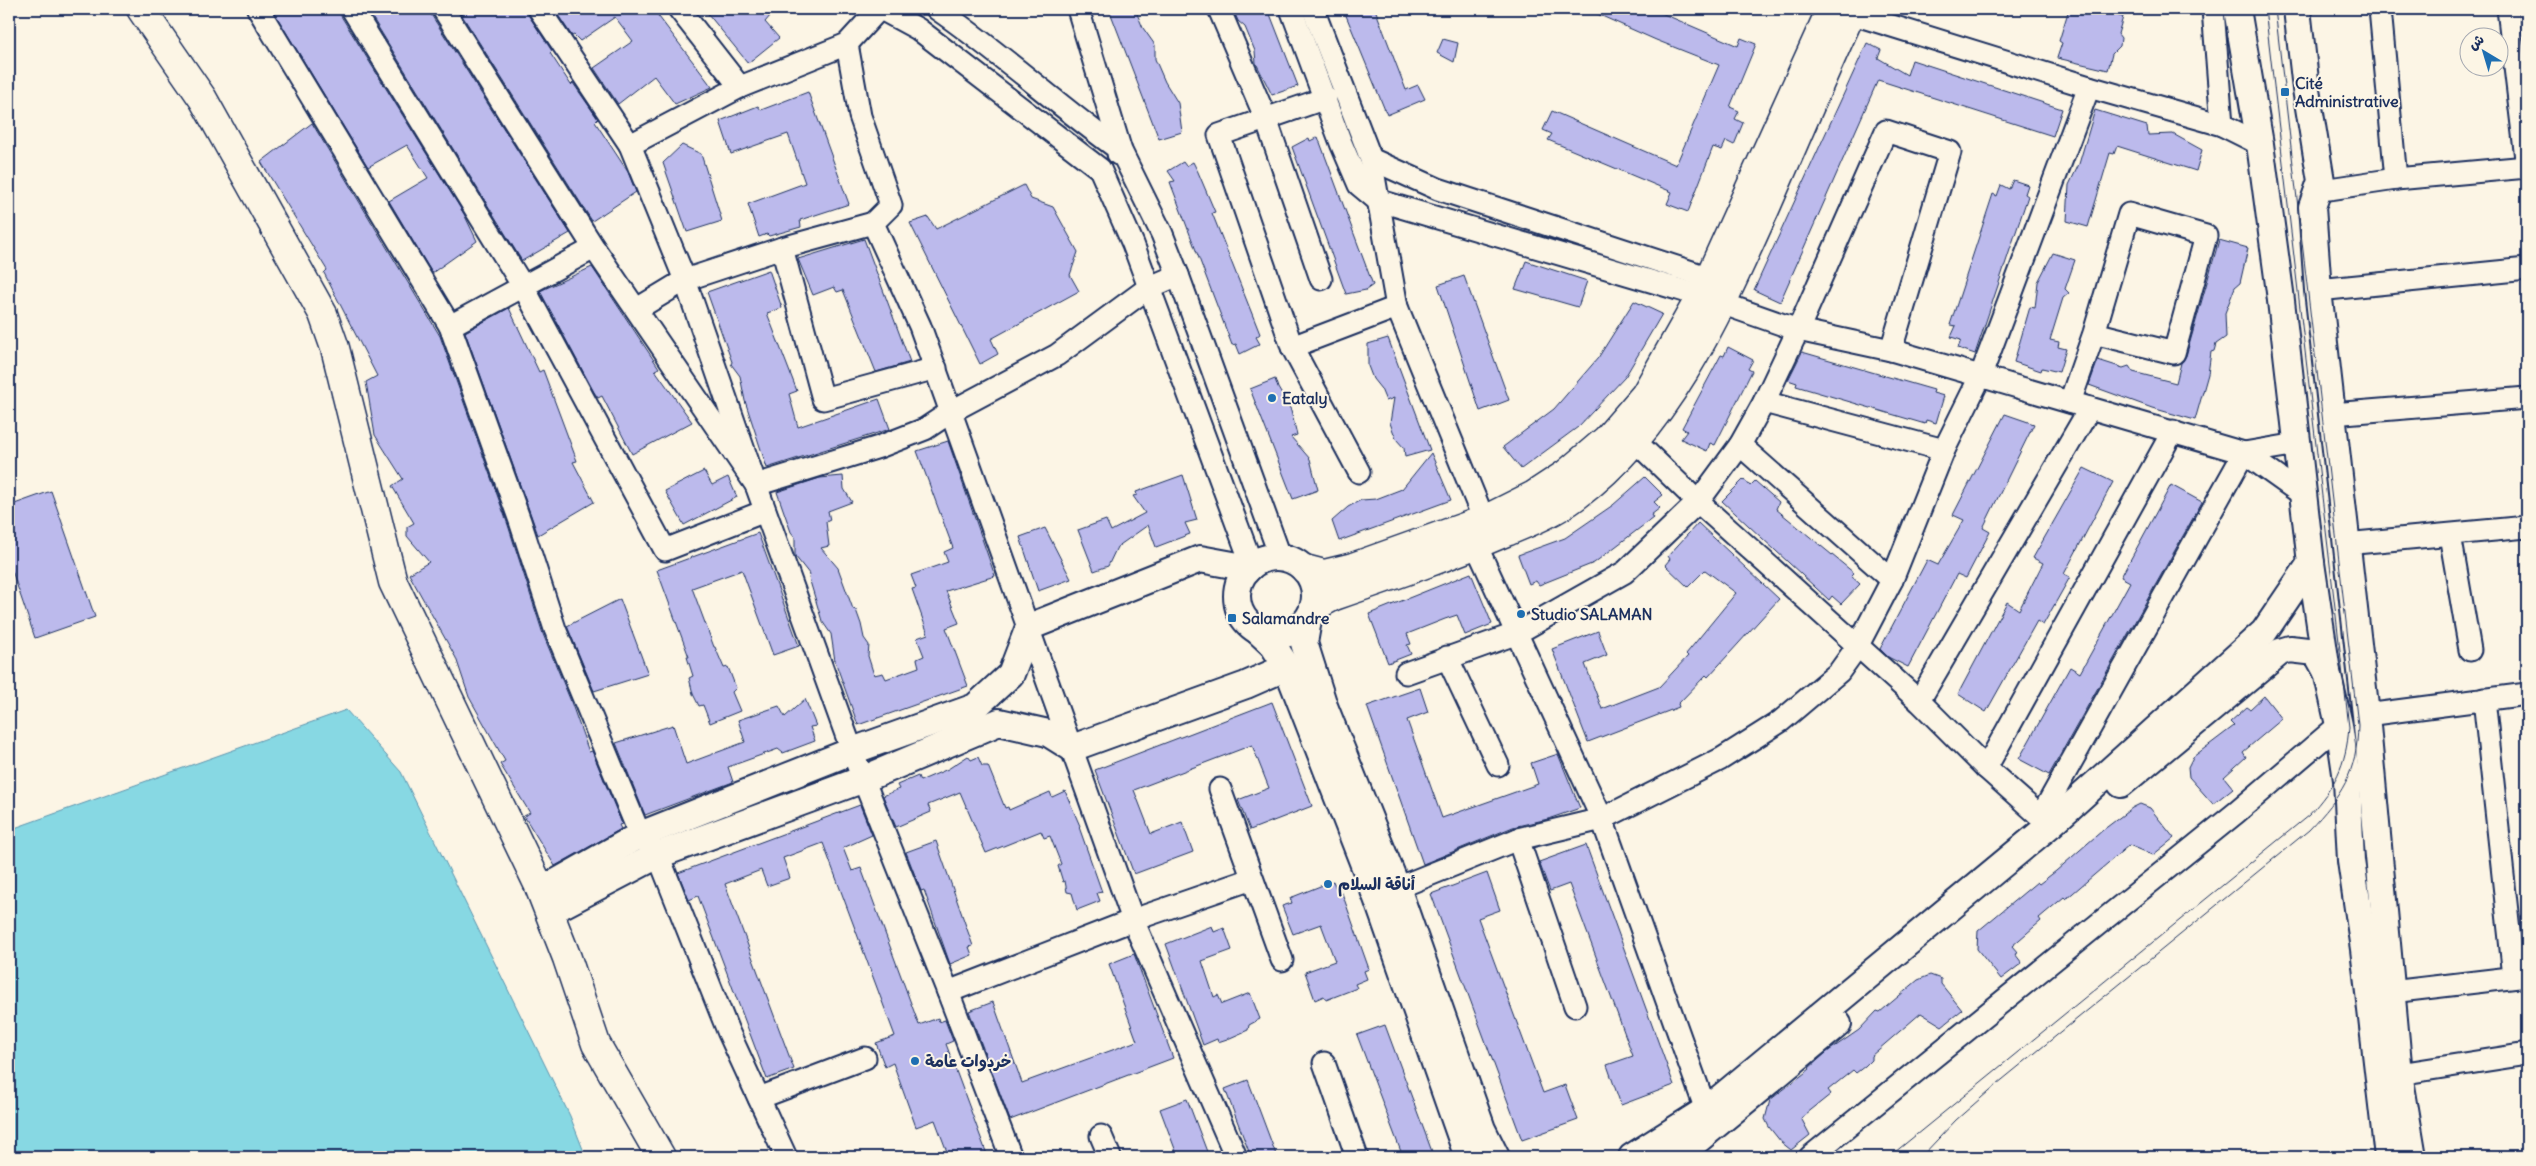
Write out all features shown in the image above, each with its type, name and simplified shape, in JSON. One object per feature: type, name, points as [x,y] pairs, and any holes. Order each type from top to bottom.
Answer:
[{"type":"main road","points":[[141,9],[203,99],[323,314],[335,348],[392,582],[545,902],[596,1044],[661,1157]]},
{"type":"main road","points":[[1305,569],[1324,574],[1541,517],[1575,497],[1610,468],[1636,442],[1658,412],[1711,293],[1843,10]]},
{"type":"main road","points":[[1311,614],[1334,596],[1480,533],[1566,474],[1607,439],[1645,394],[1711,293]]},
{"type":"street","points":[[258,9],[450,326],[520,521],[555,630],[640,835],[658,855],[728,1032],[786,1157]]},
{"type":"street","points":[[352,9],[524,288],[665,550],[765,511]]},
{"type":"street","points":[[443,9],[594,248],[756,485]]},
{"type":"street","points":[[539,9],[630,146],[685,280],[765,511],[852,751],[948,992],[1010,1157]]},
{"type":"street","points":[[679,9],[740,87]]},
{"type":"street","points":[[630,146],[740,87],[847,44],[880,9],[918,29],[1100,169],[1133,244],[1250,567]]},
{"type":"street","points":[[937,9],[976,36],[1089,129],[1121,151]]},
{"type":"street","points":[[1078,9],[1121,151],[1162,234],[1178,274],[1280,556]]},
{"type":"street","points":[[1219,9],[1266,119],[1321,279]]},
{"type":"street","points":[[1291,9],[1326,98],[1341,143],[1360,185],[1377,200],[1711,293]]},
{"type":"street","points":[[1314,9],[1372,159],[1377,200],[1397,308],[1515,634],[1602,819],[1706,1110]]},
{"type":"street","points":[[2213,9],[2222,125]]},
{"type":"street","points":[[2236,9],[2260,144],[2311,563],[2327,672],[2339,725],[2347,780],[2351,861],[2364,948],[2388,1157]]},
{"type":"street","points":[[2297,9],[2306,89],[2321,182],[2312,207],[2318,290],[2345,544],[2366,715],[2399,1074],[2413,1157]]},
{"type":"street","points":[[2380,9],[2396,178]]},
{"type":"street","points":[[2321,182],[2329,189],[2396,178],[2527,167],[2508,9]]},
{"type":"street","points":[[1843,10],[2089,87],[2222,125],[2260,144]]},
{"type":"street","points":[[637,309],[685,280],[782,248],[873,223],[891,205],[860,116],[847,44]]},
{"type":"street","points":[[1397,888],[1518,838],[1602,819],[1721,759],[1781,722],[1839,672],[1857,647],[1892,580],[1944,450],[1981,375],[2089,87]]},
{"type":"street","points":[[1326,98],[1219,135],[1292,346],[1359,472]]},
{"type":"street","points":[[1406,673],[1515,634],[1625,572],[1698,502],[1740,446],[1764,402],[1886,131],[1950,152],[1891,350]]},
{"type":"street","points":[[1100,169],[1121,151]]},
{"type":"street","points":[[1372,159],[1438,189],[1711,293],[1798,330],[1891,350],[2244,453],[2303,495]]},
{"type":"street","points":[[1919,701],[2080,405],[2094,334],[2129,214],[2206,236],[2174,353],[2094,334]]},
{"type":"street","points":[[873,223],[920,326],[936,368],[1133,920],[1236,1157]]},
{"type":"street","points":[[450,326],[524,288],[594,248]]},
{"type":"street","points":[[782,248],[823,399],[936,368]]},
{"type":"street","points":[[2318,290],[2527,269]]},
{"type":"street","points":[[756,485],[879,447],[925,429],[952,411],[1057,356],[1148,288],[1178,274]]},
{"type":"street","points":[[1292,346],[1397,308]]},
{"type":"street","points":[[2332,414],[2527,398]]},
{"type":"street","points":[[1764,402],[1944,450]]},
{"type":"street","points":[[1986,768],[2173,431]]},
{"type":"street","points":[[1636,442],[1698,502],[1919,701],[1986,768],[2045,820]]},
{"type":"street","points":[[2244,453],[2298,444]]},
{"type":"street","points":[[1740,446],[1892,580]]},
{"type":"street","points":[[2045,820],[2244,453]]},
{"type":"street","points":[[2345,544],[2527,527]]},
{"type":"street","points":[[2450,534],[2470,650]]},
{"type":"street","points":[[1468,1157],[1377,898],[1287,667],[1273,646],[1247,623],[1240,612],[1237,600],[1238,587],[1250,567],[1265,558],[1280,556],[1295,561],[1305,569],[1313,581],[1316,594],[1304,643],[1324,706],[1397,888],[1482,1129],[1496,1157]]},
{"type":"street","points":[[545,902],[640,835],[852,751],[975,707],[1011,674],[1029,627],[1200,559],[1250,567]]},
{"type":"street","points":[[1632,1157],[1706,1110],[2264,632],[2311,563]]},
{"type":"street","points":[[1258,631],[1271,635],[1285,634],[1298,629],[1311,614]]},
{"type":"street","points":[[1677,1157],[1739,1108],[2271,658],[2290,649],[2316,652],[2327,672]]},
{"type":"street","points":[[1447,657],[1498,765]]},
{"type":"street","points":[[1072,748],[1246,685],[1287,667]]},
{"type":"street","points":[[2366,715],[2527,694]]},
{"type":"street","points":[[2391,992],[2520,976],[2484,700]]},
{"type":"street","points":[[545,902],[658,855],[864,779],[999,722],[1048,733],[1072,748]]},
{"type":"street","points":[[1810,1157],[2237,812],[2339,725]]},
{"type":"street","points":[[1220,789],[1282,960]]},
{"type":"street","points":[[1518,838],[1575,1006]]},
{"type":"street","points":[[948,992],[1133,920],[1252,879]]},
{"type":"street","points":[[2399,1074],[2527,1054]]},
{"type":"street","points":[[759,1098],[864,1058]]},
{"type":"street","points":[[1324,1063],[1357,1157]]},
{"type":"street","points":[[1101,1136],[1110,1157]]},
{"type":"water","points":[[346,710],[401,772],[570,1116],[586,1157],[9,1157],[9,830]]},
{"type":"building","points":[[272,9],[340,9],[341,16],[464,214],[477,241],[432,273],[389,201],[428,178],[407,145],[368,167]]},
{"type":"building","points":[[367,9],[431,9],[432,16],[570,233],[522,261]]},
{"type":"building","points":[[458,9],[527,9],[529,16],[552,51],[550,53],[571,85],[573,83],[598,119],[595,122],[628,172],[636,192],[592,221]]},
{"type":"building","points":[[554,9],[653,9],[712,87],[675,104],[654,76],[618,104],[594,68],[633,41],[615,17],[580,41],[574,35],[572,36]]},
{"type":"building","points":[[704,9],[776,9],[765,22],[779,38],[748,63]]},
{"type":"building","points":[[1109,9],[1135,9],[1143,28],[1155,45],[1155,59],[1165,82],[1178,103],[1182,132],[1159,139]]},
{"type":"building","points":[[1233,9],[1268,9],[1298,86],[1272,95],[1256,63],[1255,51],[1245,27],[1238,21]]},
{"type":"building","points":[[1357,9],[1375,9],[1406,90],[1418,85],[1425,99],[1387,115],[1345,13]]},
{"type":"building","points":[[1586,9],[1652,9],[1738,46],[1741,38],[1756,44],[1730,107],[1739,111],[1735,119],[1743,123],[1734,145],[1726,141],[1722,150],[1713,147],[1688,212],[1667,204],[1672,192],[1548,140],[1552,134],[1543,130],[1552,111],[1676,165],[1719,65]]},
{"type":"building","points":[[2069,9],[2102,9],[2101,11],[2123,17],[2118,34],[2121,38],[2120,46],[2112,54],[2108,70],[2057,58],[2062,43],[2059,41]]},
{"type":"building","points":[[1443,39],[1458,43],[1454,62],[1437,53]]},
{"type":"building","points":[[1867,43],[1881,50],[1878,58],[1907,75],[1912,60],[2062,109],[2053,136],[1878,80],[1780,302],[1754,290]]},
{"type":"building","points":[[808,92],[849,204],[800,220],[801,227],[759,237],[748,204],[805,183],[788,134],[731,154],[720,121],[758,106],[761,110]]},
{"type":"building","points":[[2095,110],[2147,126],[2148,135],[2173,134],[2202,150],[2196,171],[2117,146],[2114,154],[2110,153],[2088,227],[2067,221],[2069,185],[2079,164]]},
{"type":"building","points":[[312,123],[440,336],[508,525],[543,634],[570,699],[589,752],[592,751],[622,824],[619,825],[621,829],[555,866],[524,816],[530,813],[500,764],[505,761],[469,697],[456,658],[409,574],[429,562],[407,536],[407,527],[414,523],[392,486],[403,479],[375,435],[366,382],[377,376],[324,273],[327,270],[261,162]]},
{"type":"building","points":[[1318,137],[1373,285],[1366,290],[1346,294],[1292,147],[1309,138],[1310,141]]},
{"type":"building","points":[[682,145],[701,154],[722,221],[687,232],[663,163]]},
{"type":"building","points":[[1183,162],[1186,166],[1193,162],[1198,172],[1215,212],[1212,213],[1260,334],[1256,337],[1260,344],[1240,354],[1236,344],[1232,345],[1170,182],[1175,181],[1168,171]]},
{"type":"building","points":[[2013,180],[2028,185],[2025,194],[2028,196],[1975,354],[1958,348],[1961,340],[1951,337],[1956,326],[1950,325],[1993,194],[1997,196],[2001,185],[2009,189]]},
{"type":"building","points":[[1024,185],[1031,199],[1053,207],[1078,252],[1070,275],[1079,291],[991,339],[998,354],[980,364],[910,223],[928,217],[936,229]]},
{"type":"building","points":[[864,239],[910,362],[876,372],[843,290],[837,292],[834,287],[813,295],[798,259]]},
{"type":"building","points":[[2219,240],[2248,248],[2240,283],[2235,287],[2225,313],[2226,337],[2216,344],[2214,351],[2211,352],[2208,374],[2195,420],[2152,408],[2089,385],[2098,360],[2123,368],[2129,366],[2133,372],[2176,383],[2181,363],[2186,356]]},
{"type":"building","points":[[2053,253],[2075,260],[2065,289],[2069,293],[2063,298],[2050,340],[2059,342],[2058,347],[2066,349],[2059,372],[2042,368],[2041,371],[2014,362],[2030,307],[2035,308],[2038,282]]},
{"type":"building","points":[[1526,261],[1587,281],[1578,307],[1515,289]]},
{"type":"building","points":[[592,267],[659,368],[655,370],[692,422],[632,454],[602,396],[598,398],[594,392],[540,291]]},
{"type":"building","points":[[769,270],[782,308],[767,313],[797,391],[789,394],[798,427],[879,399],[890,429],[767,468],[745,401],[740,376],[731,364],[732,362],[707,292]]},
{"type":"building","points":[[1464,276],[1509,400],[1480,411],[1438,285]]},
{"type":"building","points":[[1634,301],[1662,314],[1625,377],[1578,427],[1521,469],[1503,447],[1554,409],[1598,358]]},
{"type":"building","points":[[509,308],[539,372],[543,370],[577,461],[573,462],[594,502],[538,535],[465,332]]},
{"type":"building","points":[[1388,338],[1430,450],[1405,457],[1404,448],[1396,439],[1390,423],[1394,398],[1386,401],[1368,366],[1368,344]]},
{"type":"building","points":[[1728,347],[1753,360],[1748,369],[1752,371],[1715,445],[1710,443],[1707,451],[1681,439],[1687,431],[1682,428],[1721,355],[1724,356]]},
{"type":"building","points":[[1802,352],[1934,390],[1933,393],[1944,396],[1936,423],[1926,420],[1925,424],[1796,386],[1797,383],[1788,380]]},
{"type":"building","points":[[1275,379],[1291,410],[1297,435],[1291,437],[1310,459],[1318,490],[1293,499],[1250,389]]},
{"type":"building","points":[[2005,414],[2034,424],[1983,528],[1990,532],[1966,578],[1957,574],[1908,667],[1888,657],[1880,649],[1927,560],[1938,565],[1964,520],[1953,515]]},
{"type":"building","points":[[948,441],[995,576],[946,591],[959,623],[946,628],[968,686],[858,725],[835,661],[831,634],[822,621],[809,578],[810,575],[795,556],[795,537],[791,532],[777,492],[820,478],[843,476],[844,489],[852,502],[828,511],[830,520],[826,522],[829,546],[821,548],[838,568],[853,609],[856,610],[864,638],[869,645],[868,656],[874,675],[883,673],[886,679],[919,667],[917,659],[924,656],[917,638],[928,634],[912,589],[916,588],[911,575],[948,562],[944,552],[953,548],[917,451]]},
{"type":"building","points":[[1431,453],[1451,500],[1339,541],[1332,521],[1348,507],[1361,500],[1376,499],[1402,489]]},
{"type":"building","points":[[2084,468],[2113,482],[2064,574],[2070,577],[2043,625],[2037,621],[1986,712],[1958,694],[2007,602],[2019,610],[2043,563],[2033,558]]},
{"type":"building","points":[[704,471],[712,485],[728,477],[737,497],[684,525],[665,491]]},
{"type":"building","points":[[1183,475],[1197,520],[1185,523],[1190,534],[1156,547],[1148,525],[1117,547],[1108,566],[1094,571],[1078,530],[1106,520],[1111,531],[1145,513],[1133,496],[1137,495],[1136,492]]},
{"type":"building","points":[[1645,477],[1663,495],[1654,502],[1660,508],[1651,515],[1653,518],[1594,563],[1539,585],[1536,581],[1529,584],[1518,555],[1565,538],[1613,505]]},
{"type":"building","points":[[1744,479],[1750,486],[1755,481],[1779,502],[1776,509],[1854,573],[1851,576],[1860,584],[1841,604],[1832,596],[1829,600],[1722,501]]},
{"type":"building","points":[[2171,485],[2202,502],[2049,775],[2019,759],[2070,667],[2080,673],[2130,582],[2121,577]]},
{"type":"building","points":[[51,491],[95,617],[35,638],[9,562],[9,506]]},
{"type":"building","points":[[1698,523],[1779,599],[1708,677],[1706,675],[1678,704],[1679,707],[1588,742],[1552,649],[1598,631],[1607,655],[1585,664],[1602,709],[1659,687],[1688,656],[1686,654],[1736,593],[1705,570],[1688,587],[1665,565],[1670,559],[1668,556]]},
{"type":"building","points":[[1045,528],[1071,579],[1038,591],[1020,537]]},
{"type":"building","points":[[758,533],[799,646],[773,655],[742,570],[692,588],[714,647],[724,668],[728,667],[736,688],[732,692],[740,711],[710,723],[703,705],[699,706],[693,694],[689,678],[693,676],[687,657],[689,657],[657,570]]},
{"type":"building","points":[[1471,573],[1492,624],[1465,635],[1457,615],[1445,619],[1407,634],[1411,644],[1407,645],[1411,654],[1388,663],[1369,614]]},
{"type":"building","points":[[620,599],[648,674],[594,691],[567,626]]},
{"type":"building","points":[[1420,688],[1428,712],[1407,720],[1442,818],[1538,784],[1531,763],[1558,754],[1580,808],[1548,819],[1513,827],[1423,864],[1367,706]]},
{"type":"building","points":[[2264,696],[2282,719],[2243,752],[2246,757],[2224,777],[2233,788],[2213,804],[2189,777],[2188,767],[2193,757],[2234,726],[2230,722],[2247,707],[2250,709]]},
{"type":"building","points":[[805,699],[816,726],[810,727],[815,741],[783,753],[778,749],[728,767],[733,782],[645,815],[616,743],[673,725],[686,764],[745,742],[738,720],[779,706],[785,717]]},
{"type":"building","points":[[1272,702],[1312,806],[1250,830],[1238,800],[1269,788],[1252,745],[1134,790],[1151,834],[1182,822],[1193,852],[1134,874],[1095,770]]},
{"type":"building","points":[[968,756],[971,760],[978,757],[982,766],[988,766],[1005,808],[1008,807],[1009,810],[1050,792],[1052,797],[1065,791],[1080,826],[1102,892],[1097,893],[1100,901],[1077,910],[1072,893],[1067,892],[1065,881],[1063,882],[1058,866],[1061,864],[1050,836],[1044,838],[1041,831],[986,853],[960,792],[928,805],[931,812],[896,827],[883,796],[899,789],[897,785],[918,776],[920,781],[948,769]]},
{"type":"building","points":[[2140,804],[2150,808],[2174,838],[2153,855],[2129,845],[2066,899],[2064,897],[2039,918],[2041,921],[2012,946],[2018,953],[2015,954],[2022,963],[2001,979],[1977,949],[1978,931],[2037,882],[2039,884],[2056,871],[2103,830]]},
{"type":"building","points":[[860,805],[872,835],[843,848],[852,871],[861,868],[919,1025],[938,1018],[939,1022],[945,1020],[953,1041],[946,1044],[988,1157],[949,1157],[935,1120],[916,1127],[893,1063],[885,1067],[876,1043],[895,1036],[823,843],[783,858],[790,878],[767,886],[761,870],[725,884],[794,1069],[767,1079],[698,896],[689,900],[678,873]]},
{"type":"building","points":[[936,841],[973,946],[969,947],[972,955],[950,964],[924,890],[921,891],[906,852]]},
{"type":"building","points":[[1586,845],[1674,1085],[1621,1105],[1607,1065],[1633,1056],[1569,884],[1550,891],[1539,862]]},
{"type":"building","points":[[1487,873],[1500,910],[1478,918],[1543,1093],[1565,1085],[1578,1120],[1522,1140],[1431,894]]},
{"type":"building","points":[[1333,881],[1338,894],[1342,893],[1369,969],[1364,971],[1367,979],[1355,984],[1357,988],[1326,1000],[1324,996],[1315,1000],[1305,972],[1335,961],[1321,924],[1293,934],[1282,906],[1292,903],[1290,898]]},
{"type":"building","points":[[1212,926],[1214,932],[1224,928],[1232,950],[1202,961],[1214,997],[1218,995],[1222,1004],[1250,993],[1260,1019],[1249,1025],[1248,1030],[1218,1042],[1217,1039],[1203,1045],[1166,944]]},
{"type":"building","points":[[1134,954],[1173,1058],[1010,1120],[969,1011],[993,1002],[1022,1083],[1137,1041],[1109,964]]},
{"type":"building","points":[[1930,975],[1941,979],[1941,984],[1962,1010],[1942,1026],[1921,1013],[1871,1056],[1871,1060],[1865,1066],[1856,1073],[1853,1070],[1828,1090],[1831,1094],[1801,1118],[1810,1135],[1791,1150],[1781,1142],[1765,1119],[1770,1100],[1810,1069],[1827,1052],[1859,1030],[1877,1011],[1880,1012],[1918,980]]},
{"type":"building","points":[[1385,1025],[1434,1157],[1403,1157],[1357,1035]]},
{"type":"building","points":[[1248,1080],[1277,1157],[1251,1157],[1225,1089]]},
{"type":"building","points":[[1187,1099],[1209,1157],[1178,1157],[1160,1109]]},
{"type":"tram line","points":[[1889,1157],[2309,815],[2332,785],[2342,764],[2349,727],[2265,9]]},
{"type":"tram line","points":[[1921,1157],[1956,1120],[1997,1084],[2309,830],[2339,794],[2351,770],[2355,757],[2358,725],[2275,9]]},
{"type":"place","name":"Cité Administrative","points":[[2285,92]]},
{"type":"place","name":"Eataly","points":[[1272,398]]},
{"type":"place","name":"Studio SALAMAN","points":[[1521,614]]},
{"type":"place","name":"Salamandre","points":[[1232,618]]},
{"type":"place","name":"أناقة السلام","points":[[1328,884]]},
{"type":"place","name":"خردوات عامة","points":[[915,1061]]}]
